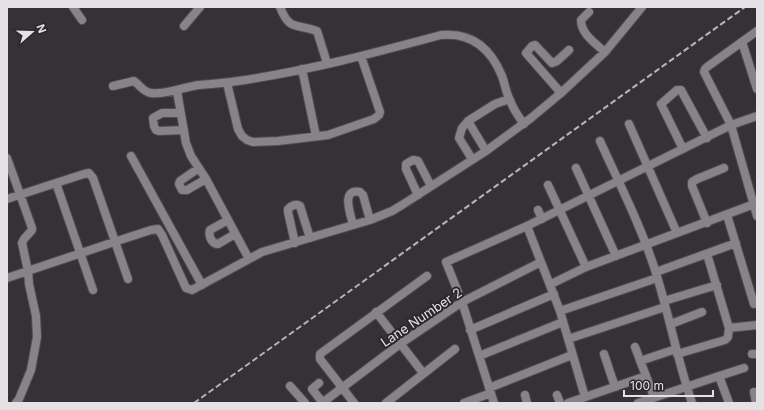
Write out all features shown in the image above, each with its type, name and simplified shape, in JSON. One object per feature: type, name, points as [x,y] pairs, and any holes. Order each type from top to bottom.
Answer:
[{"type":"street","points":[[73,7],[82,20]]},
{"type":"street","points":[[184,26],[200,7]]},
{"type":"street","points":[[280,7],[287,22],[294,26],[317,31],[327,63]]},
{"type":"street","points":[[156,229],[158,229],[162,235],[186,288],[192,290],[262,252],[370,220],[392,211],[486,151],[524,124],[561,93],[604,52],[642,7]]},
{"type":"street","points":[[589,12],[581,20],[582,27],[588,36],[604,52]]},
{"type":"street","points":[[757,31],[704,69],[704,72],[731,125],[755,204],[757,216]]},
{"type":"street","points":[[113,86],[134,81],[145,91],[152,93],[177,91],[197,85],[226,83],[302,69],[361,56],[441,35],[466,36],[484,49],[494,61],[503,78],[509,99],[524,124]]},
{"type":"street","points":[[742,42],[757,89]]},
{"type":"street","points":[[561,93],[526,53],[532,46],[535,46],[552,63],[557,61],[569,50]]},
{"type":"street","points":[[226,83],[238,129],[242,136],[247,140],[252,142],[278,141],[328,135],[354,127],[374,119],[379,115],[380,112],[361,56]]},
{"type":"street","points":[[302,69],[316,136]]},
{"type":"street","points":[[683,149],[661,104],[677,90],[681,90],[706,138]]},
{"type":"street","points":[[177,91],[180,113],[190,156],[206,179],[249,259]]},
{"type":"street","points":[[472,159],[459,138],[462,128],[468,121],[495,104],[509,99]]},
{"type":"street","points":[[180,113],[159,114],[153,118],[154,126],[156,130],[159,131],[184,130]]},
{"type":"street","points":[[494,403],[462,302],[446,262],[542,219],[731,125],[757,116]]},
{"type":"street","points":[[468,121],[486,151]]},
{"type":"street","points":[[629,124],[677,233]]},
{"type":"street","points":[[600,141],[647,245],[665,304],[676,352],[692,403]]},
{"type":"street","points":[[131,156],[202,285]]},
{"type":"street","points":[[7,158],[32,228],[22,243],[36,316],[37,337],[31,370],[16,403]]},
{"type":"street","points":[[418,195],[406,169],[407,163],[413,160],[418,161],[431,186]]},
{"type":"street","points":[[199,168],[180,181],[179,184],[182,190],[187,190],[206,179]]},
{"type":"street","points":[[576,168],[616,256]]},
{"type":"street","points":[[707,223],[692,186],[692,182],[724,168]]},
{"type":"street","points":[[7,199],[84,174],[91,174],[94,178],[114,242],[128,279]]},
{"type":"street","points":[[56,183],[93,290]]},
{"type":"street","points":[[548,185],[586,267]]},
{"type":"street","points":[[353,225],[347,201],[347,197],[352,192],[360,192],[363,195],[370,220]]},
{"type":"street","points":[[551,284],[586,267],[755,204]]},
{"type":"street","points":[[295,243],[288,212],[288,209],[293,205],[300,206],[310,238]]},
{"type":"street","points":[[538,210],[542,219]]},
{"type":"street","points":[[727,215],[754,304]]},
{"type":"street","points":[[228,220],[210,230],[209,235],[214,243],[218,244],[235,234]]},
{"type":"street","points":[[7,278],[156,229],[167,222]]},
{"type":"street","points":[[527,226],[551,284],[585,397]]},
{"type":"street","points":[[560,311],[657,275],[736,243]]},
{"type":"street","points":[[640,361],[725,340],[728,337],[729,328],[707,254]]},
{"type":"street","name":"Lane Number 2","points":[[322,403],[400,344],[462,302],[541,262]]},
{"type":"street","points":[[354,403],[319,356],[376,312],[427,276]]},
{"type":"street","points":[[568,339],[717,285]]},
{"type":"street","points":[[470,330],[554,294]]},
{"type":"street","points":[[376,312],[423,373]]},
{"type":"street","points":[[670,324],[702,312]]},
{"type":"street","points":[[479,356],[563,322]]},
{"type":"street","points":[[729,328],[757,325]]},
{"type":"street","points":[[635,347],[646,376],[652,399]]},
{"type":"street","points":[[386,403],[455,349]]},
{"type":"street","points":[[604,354],[615,387]]},
{"type":"street","points":[[464,403],[572,355]]},
{"type":"street","points":[[638,403],[744,368]]},
{"type":"street","points":[[568,403],[646,376]]},
{"type":"street","points":[[719,376],[729,403]]},
{"type":"street","points":[[319,383],[312,389],[322,403]]},
{"type":"street","points":[[290,386],[305,403]]},
{"type":"street","points":[[754,392],[756,403]]},
{"type":"street","points":[[558,395],[560,403]]},
{"type":"railway","points":[[194,403],[745,7]]}]
